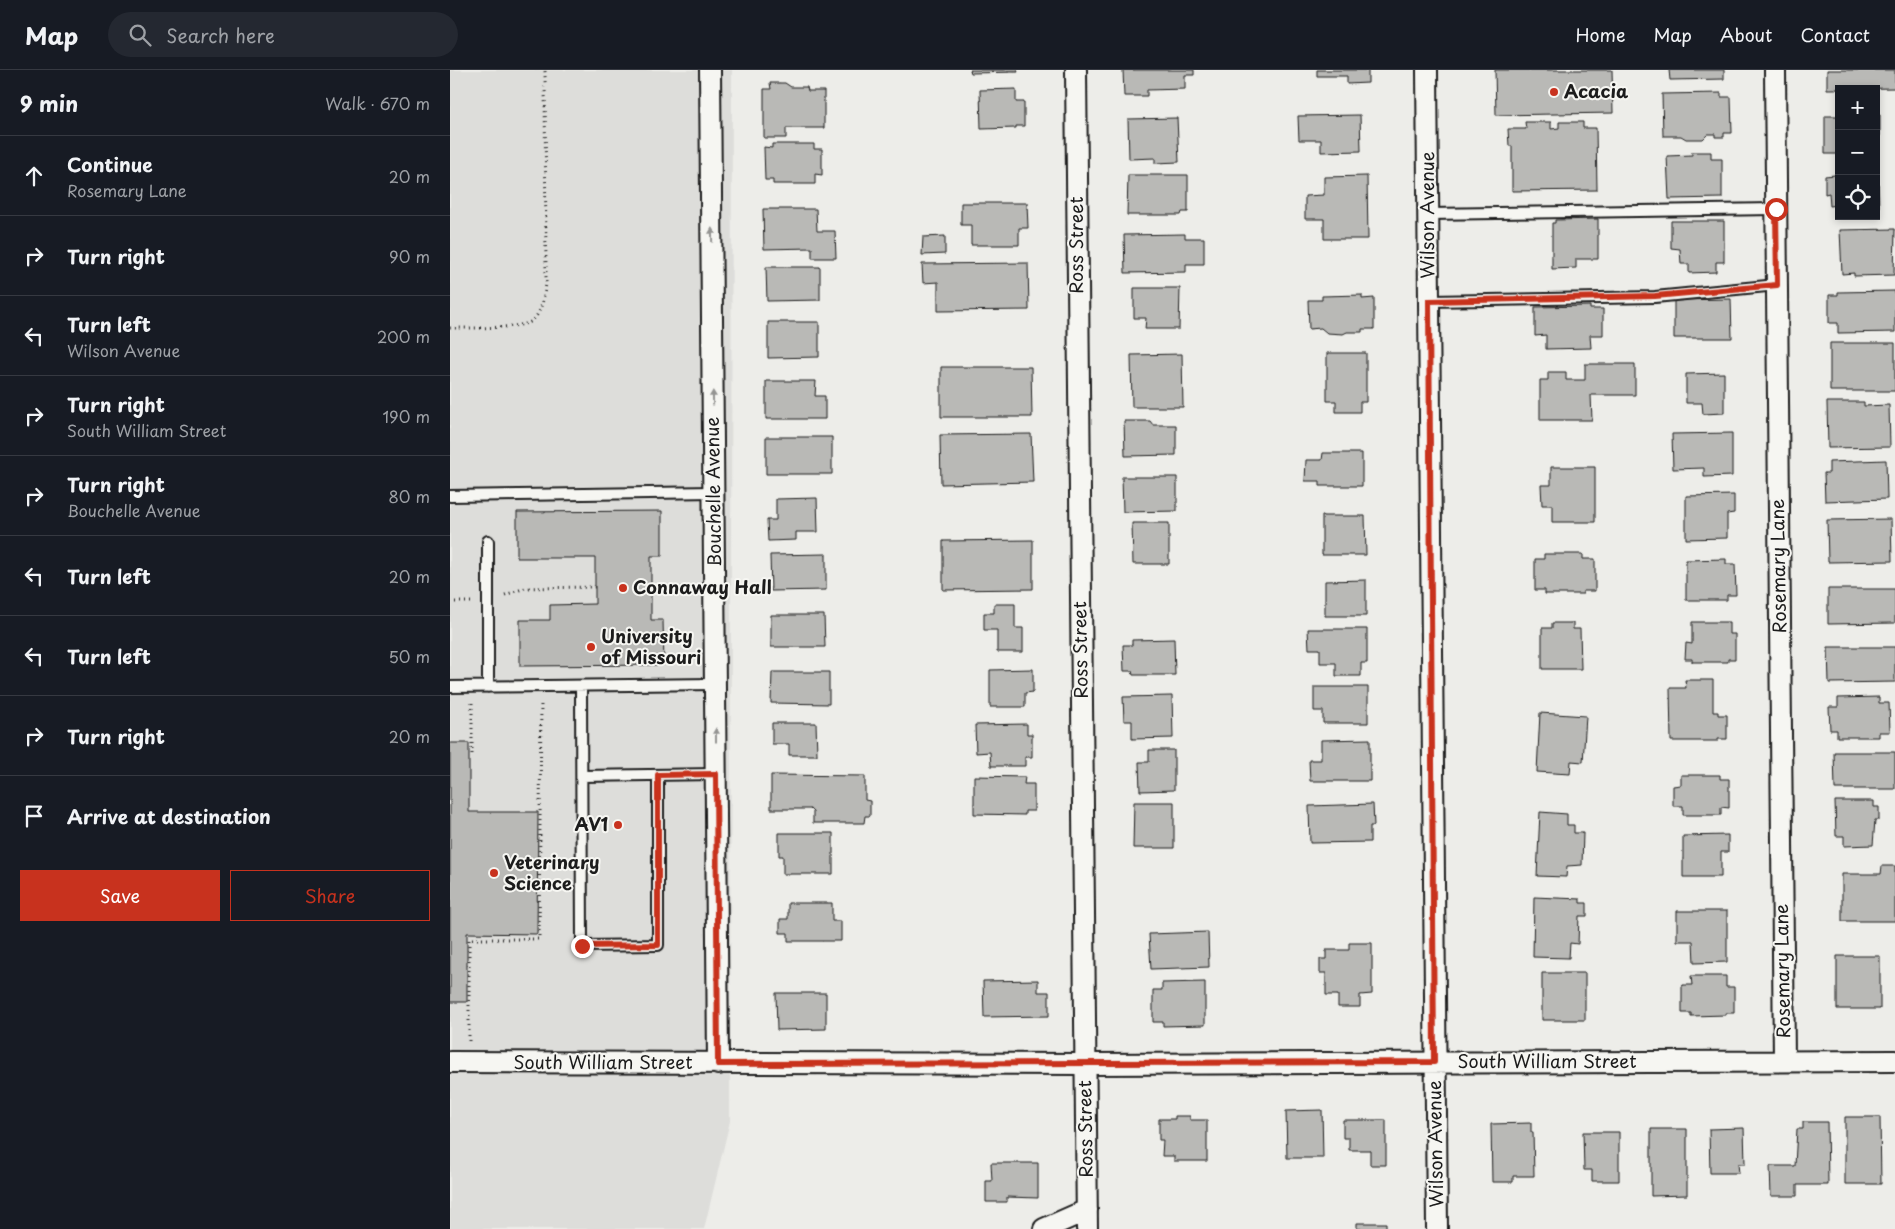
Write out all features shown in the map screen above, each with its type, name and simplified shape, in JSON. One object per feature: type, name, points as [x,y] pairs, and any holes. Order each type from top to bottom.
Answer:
[{"type":"street","name":"Bouchelle Avenue","points":[[710,70],[718,1064]]},
{"type":"street","name":"Ross Street","points":[[1076,70],[1087,1220]]},
{"type":"street","name":"Wilson Avenue","points":[[1427,70],[1434,1062],[1437,1229]]},
{"type":"street","name":"Rosemary Lane","points":[[1775,70],[1784,1061]]},
{"type":"street","name":"South William Street","points":[[450,1062],[1086,1064],[1895,1061]]},
{"type":"street","points":[[1044,1229],[1087,1220]]},
{"type":"lane","points":[[1428,214],[1776,209]]},
{"type":"lane","points":[[1429,301],[1655,296],[1777,285]]},
{"type":"lane","points":[[450,496],[714,492]]},
{"type":"lane","points":[[488,541],[488,687]]},
{"type":"lane","points":[[450,687],[716,684]]},
{"type":"lane","points":[[581,686],[582,946],[658,945],[658,775]]},
{"type":"lane","points":[[582,776],[716,774]]},
{"type":"path","points":[[450,328],[522,326],[532,320],[541,307],[546,284],[545,70]]},
{"type":"path","points":[[488,601],[525,588],[595,587]]},
{"type":"path","points":[[651,589],[715,587]]},
{"type":"path","points":[[469,1044],[468,939],[540,939],[541,686]]},
{"type":"path","points":[[472,687],[472,754]]},
{"type":"shaded area","name":"University of Missouri","points":[[450,70],[732,70],[730,1121],[704,1229],[450,1229]]},
{"type":"building","points":[[970,70],[1017,70],[1018,72],[971,73]]},
{"type":"building","points":[[1123,70],[1194,70],[1194,75],[1185,75],[1185,89],[1147,90],[1147,96],[1124,96]]},
{"type":"building","points":[[1317,70],[1368,70],[1368,83],[1347,84],[1347,76],[1317,76]]},
{"type":"building","name":"Acacia","points":[[1495,70],[1612,70],[1613,113],[1496,115]]},
{"type":"building","points":[[1669,70],[1724,70],[1724,79],[1670,80]]},
{"type":"building","points":[[1827,70],[1895,70],[1895,88],[1880,88],[1880,85],[1835,85],[1835,89],[1827,89]]},
{"type":"building","points":[[770,83],[785,83],[791,87],[807,87],[808,91],[824,91],[824,128],[786,128],[786,138],[764,138],[764,89],[771,89]]},
{"type":"building","points":[[1016,89],[1016,102],[1024,102],[1024,126],[981,129],[980,90]]},
{"type":"building","points":[[1721,93],[1721,97],[1731,97],[1732,133],[1724,133],[1724,137],[1715,137],[1715,134],[1708,134],[1703,139],[1663,136],[1662,94]]},
{"type":"building","points":[[1360,115],[1361,151],[1321,152],[1321,140],[1299,140],[1298,116]]},
{"type":"building","points":[[1825,116],[1835,116],[1835,154],[1825,154]]},
{"type":"building","points":[[1177,118],[1179,162],[1155,163],[1155,158],[1129,159],[1128,119]]},
{"type":"building","points":[[1525,122],[1551,122],[1551,129],[1559,128],[1559,122],[1583,122],[1583,128],[1596,128],[1597,190],[1512,191],[1512,146],[1509,146],[1508,129],[1526,129]]},
{"type":"building","points":[[772,144],[814,144],[814,149],[822,149],[822,175],[815,174],[815,184],[773,184],[773,180],[765,180],[764,147],[772,148]]},
{"type":"building","points":[[1692,152],[1711,152],[1711,159],[1722,159],[1722,198],[1669,199],[1667,156],[1692,155]]},
{"type":"building","points":[[1128,175],[1188,175],[1188,212],[1182,212],[1181,215],[1127,215]]},
{"type":"building","points":[[1835,175],[1835,205],[1830,206],[1829,193],[1825,194],[1825,176]]},
{"type":"building","points":[[1367,176],[1368,239],[1324,239],[1324,219],[1305,219],[1305,196],[1324,195],[1324,177]]},
{"type":"building","points":[[961,203],[1027,203],[1028,228],[1019,228],[1019,245],[971,245],[971,225],[961,225]]},
{"type":"building","points":[[763,209],[816,209],[817,231],[835,231],[836,258],[812,258],[812,248],[764,249]]},
{"type":"building","points":[[1598,219],[1598,259],[1576,259],[1576,268],[1552,269],[1552,223],[1555,223],[1555,220]]},
{"type":"building","points":[[1671,221],[1724,221],[1724,262],[1716,262],[1716,272],[1689,273],[1689,264],[1681,264],[1680,249],[1671,248]]},
{"type":"building","points":[[1895,229],[1894,275],[1854,276],[1854,273],[1842,274],[1840,230]]},
{"type":"building","points":[[1185,234],[1185,238],[1204,238],[1204,264],[1186,264],[1186,272],[1125,273],[1124,235]]},
{"type":"building","points":[[945,236],[945,254],[922,255],[923,237]]},
{"type":"building","points":[[1028,263],[1029,310],[938,311],[938,282],[923,283],[922,264]]},
{"type":"building","points":[[766,267],[820,267],[820,300],[767,301]]},
{"type":"building","points":[[1134,288],[1180,288],[1179,329],[1145,329],[1146,318],[1134,318]]},
{"type":"building","points":[[1895,291],[1895,332],[1838,333],[1838,323],[1829,323],[1829,295],[1838,295],[1838,292]]},
{"type":"building","points":[[1362,295],[1362,299],[1374,298],[1374,329],[1362,329],[1362,332],[1347,332],[1343,334],[1327,333],[1321,328],[1309,329],[1308,300],[1322,300],[1322,296]]},
{"type":"building","points":[[1731,299],[1732,338],[1674,338],[1674,300]]},
{"type":"building","points":[[1590,306],[1590,309],[1603,309],[1603,335],[1590,335],[1591,348],[1546,349],[1546,335],[1535,336],[1535,307]]},
{"type":"building","points":[[768,322],[819,322],[819,357],[768,358]]},
{"type":"building","points":[[1830,343],[1895,343],[1895,391],[1830,391]]},
{"type":"building","points":[[1327,353],[1366,353],[1366,402],[1360,402],[1360,412],[1336,412],[1336,401],[1327,401]]},
{"type":"building","points":[[1182,354],[1183,407],[1132,407],[1131,355]]},
{"type":"building","points":[[1585,364],[1635,364],[1635,395],[1591,395],[1592,420],[1540,420],[1540,380],[1548,380],[1548,372],[1566,372],[1566,380],[1585,380]]},
{"type":"building","points":[[941,367],[1031,367],[1032,417],[941,417]]},
{"type":"building","points":[[1724,373],[1724,413],[1703,414],[1702,403],[1686,403],[1686,374]]},
{"type":"building","points":[[766,381],[816,381],[815,396],[825,396],[825,419],[766,419]]},
{"type":"building","points":[[1827,402],[1864,402],[1864,406],[1889,405],[1890,447],[1828,448]]},
{"type":"building","points":[[1124,421],[1150,421],[1153,425],[1176,425],[1176,455],[1125,456]]},
{"type":"building","points":[[1732,433],[1732,476],[1704,477],[1704,468],[1673,469],[1672,434]]},
{"type":"building","points":[[1031,434],[1033,482],[941,484],[940,435]]},
{"type":"building","points":[[766,437],[832,437],[832,474],[766,474]]},
{"type":"building","points":[[1323,453],[1362,453],[1362,486],[1320,486],[1320,481],[1305,481],[1306,460],[1322,460]]},
{"type":"building","points":[[1886,460],[1887,499],[1825,501],[1824,473],[1829,473],[1829,462]]},
{"type":"building","points":[[1551,467],[1595,467],[1595,522],[1552,522],[1552,505],[1542,505],[1541,485],[1551,485]]},
{"type":"building","points":[[1122,477],[1177,477],[1177,511],[1123,512]]},
{"type":"building","points":[[1734,495],[1734,513],[1727,514],[1727,538],[1686,539],[1686,496]]},
{"type":"building","points":[[817,498],[818,532],[796,532],[796,540],[768,541],[767,520],[776,520],[776,499]]},
{"type":"building","name":"Connaway Hall","points":[[662,511],[662,556],[651,556],[651,620],[663,620],[664,665],[520,666],[520,620],[550,620],[550,605],[595,604],[595,558],[517,558],[517,512]]},
{"type":"building","points":[[1322,516],[1365,516],[1366,555],[1322,555]]},
{"type":"building","points":[[1891,519],[1892,561],[1828,562],[1827,520]]},
{"type":"building","points":[[1132,523],[1169,523],[1169,564],[1133,564]]},
{"type":"building","points":[[1033,540],[1033,589],[943,590],[943,541]]},
{"type":"building","points":[[826,554],[826,590],[771,591],[770,555]]},
{"type":"building","points":[[1544,554],[1583,554],[1583,559],[1595,559],[1595,591],[1583,591],[1583,594],[1545,594],[1545,590],[1535,590],[1535,559],[1544,559]]},
{"type":"building","points":[[1726,559],[1726,564],[1735,564],[1736,595],[1727,595],[1727,600],[1686,600],[1686,560]]},
{"type":"building","points":[[1366,580],[1366,616],[1325,616],[1325,581]]},
{"type":"building","points":[[1828,589],[1895,589],[1895,623],[1828,624]]},
{"type":"building","points":[[994,604],[1015,604],[1015,628],[1023,628],[1023,652],[997,652],[997,630],[984,630],[984,613],[994,613]]},
{"type":"building","points":[[771,615],[824,615],[825,647],[771,647]]},
{"type":"building","points":[[1692,622],[1729,622],[1729,634],[1735,634],[1735,659],[1728,659],[1728,662],[1692,662],[1692,659],[1685,659],[1686,643],[1692,644]]},
{"type":"building","points":[[1552,623],[1573,623],[1573,629],[1580,629],[1581,669],[1542,669],[1542,628],[1552,628]]},
{"type":"building","points":[[1308,629],[1367,629],[1367,663],[1361,663],[1361,676],[1336,676],[1336,663],[1320,663],[1320,649],[1309,649]]},
{"type":"building","points":[[1174,639],[1175,675],[1133,675],[1132,671],[1124,671],[1123,645],[1132,645],[1132,640]]},
{"type":"building","points":[[1828,647],[1895,647],[1895,682],[1829,683]]},
{"type":"building","points":[[1033,669],[1033,692],[1025,693],[1025,707],[990,707],[990,670]]},
{"type":"building","points":[[772,672],[829,672],[829,704],[771,703]]},
{"type":"building","points":[[1685,680],[1713,680],[1713,712],[1718,712],[1718,715],[1727,715],[1727,739],[1718,739],[1718,741],[1671,741],[1670,688],[1686,688]]},
{"type":"building","points":[[1314,687],[1368,687],[1368,723],[1323,723],[1323,711],[1314,711]]},
{"type":"building","points":[[1172,696],[1173,738],[1132,739],[1132,721],[1124,721],[1123,697]]},
{"type":"building","points":[[1879,697],[1879,703],[1889,703],[1890,732],[1879,732],[1879,737],[1837,737],[1837,730],[1830,730],[1829,707],[1838,707],[1838,698]]},
{"type":"building","points":[[1540,713],[1586,716],[1583,762],[1571,761],[1570,774],[1537,772]]},
{"type":"building","points":[[772,723],[816,723],[817,755],[789,755],[789,744],[772,744]]},
{"type":"building","points":[[1027,724],[1027,734],[1032,734],[1032,757],[1025,757],[1025,766],[991,766],[990,752],[976,753],[975,725]]},
{"type":"building","points":[[1370,739],[1370,781],[1310,781],[1309,760],[1321,760],[1321,740]]},
{"type":"building","name":"Veterinary Science","points":[[450,743],[469,743],[469,812],[538,812],[537,934],[467,933],[467,1002],[450,1002]]},
{"type":"building","points":[[1149,750],[1174,750],[1174,790],[1140,791],[1139,762],[1149,762]]},
{"type":"building","points":[[1834,752],[1895,752],[1895,789],[1835,789]]},
{"type":"building","points":[[771,775],[865,776],[865,800],[870,801],[870,816],[865,816],[864,823],[813,823],[813,812],[810,809],[771,809]]},
{"type":"building","points":[[1681,775],[1720,775],[1720,779],[1729,779],[1729,808],[1721,807],[1721,815],[1683,815],[1683,806],[1673,806],[1673,786],[1681,785]]},
{"type":"building","points":[[974,776],[1025,777],[1024,784],[1034,784],[1034,811],[1025,811],[1025,815],[974,814]]},
{"type":"building","points":[[1835,801],[1874,801],[1874,807],[1879,807],[1879,820],[1875,820],[1873,845],[1844,846],[1844,836],[1836,836]]},
{"type":"building","points":[[1134,802],[1174,802],[1174,848],[1133,848]]},
{"type":"building","points":[[1373,804],[1374,826],[1370,826],[1370,842],[1310,843],[1309,806]]},
{"type":"building","points":[[1540,812],[1567,814],[1567,825],[1574,825],[1574,833],[1583,833],[1582,865],[1567,866],[1566,877],[1537,876]]},
{"type":"building","points":[[779,833],[833,833],[833,874],[783,874],[783,856],[779,856]]},
{"type":"building","points":[[1728,835],[1728,852],[1721,852],[1721,877],[1683,877],[1683,836]]},
{"type":"building","points":[[1882,866],[1895,866],[1895,921],[1842,921],[1842,874],[1881,874]]},
{"type":"building","points":[[1534,897],[1580,899],[1580,903],[1587,903],[1587,916],[1579,916],[1578,944],[1570,943],[1569,958],[1533,957]]},
{"type":"building","points":[[788,903],[832,903],[832,921],[841,921],[841,941],[788,941],[788,933],[780,933],[780,919],[788,919]]},
{"type":"building","points":[[1677,911],[1727,911],[1727,962],[1694,963],[1693,941],[1677,941]]},
{"type":"building","points":[[1208,932],[1209,967],[1151,969],[1149,934]]},
{"type":"building","points":[[1349,943],[1372,943],[1372,994],[1360,995],[1360,1007],[1338,1007],[1338,995],[1326,995],[1326,973],[1320,973],[1320,959],[1326,959],[1326,950],[1349,950]]},
{"type":"building","points":[[1837,956],[1880,956],[1880,1009],[1837,1009]]},
{"type":"building","points":[[1542,973],[1585,973],[1585,1020],[1542,1020]]},
{"type":"building","points":[[1691,976],[1726,976],[1726,987],[1734,987],[1734,1013],[1691,1016],[1691,1013],[1682,1013],[1682,985],[1692,985]]},
{"type":"building","points":[[1038,980],[1038,992],[1049,992],[1049,1016],[984,1017],[983,981]]},
{"type":"building","points":[[1205,982],[1205,1025],[1163,1026],[1163,1022],[1153,1022],[1153,990],[1162,990],[1162,983]]},
{"type":"building","points":[[776,993],[826,993],[826,1029],[777,1030]]},
{"type":"building","points":[[1322,1110],[1323,1158],[1287,1158],[1286,1111]]},
{"type":"building","points":[[1175,1116],[1190,1116],[1190,1120],[1207,1120],[1207,1161],[1174,1161],[1174,1156],[1162,1156],[1163,1140],[1159,1140],[1159,1119],[1175,1119]]},
{"type":"building","points":[[1845,1117],[1880,1117],[1881,1184],[1845,1184]]},
{"type":"building","points":[[1343,1120],[1386,1120],[1386,1165],[1370,1165],[1370,1150],[1349,1150],[1349,1138],[1343,1138]]},
{"type":"building","points":[[1803,1122],[1827,1122],[1828,1185],[1797,1185],[1797,1196],[1771,1196],[1770,1166],[1795,1166],[1797,1129],[1803,1129]]},
{"type":"building","points":[[1531,1123],[1534,1176],[1513,1176],[1513,1182],[1492,1182],[1491,1124]]},
{"type":"building","points":[[1744,1128],[1745,1164],[1738,1164],[1739,1173],[1710,1173],[1709,1129]]},
{"type":"building","points":[[1651,1129],[1687,1129],[1687,1195],[1651,1196]]},
{"type":"building","points":[[1583,1132],[1619,1132],[1619,1181],[1592,1181],[1592,1170],[1584,1170]]},
{"type":"building","points":[[991,1163],[1038,1163],[1038,1198],[1007,1197],[1007,1202],[986,1202],[986,1181],[992,1181]]},
{"type":"building","points":[[1357,1223],[1386,1223],[1386,1229],[1357,1229]]},
{"type":"place","name":"Acacia","points":[[1554,92]]},
{"type":"place","name":"Connaway Hall","points":[[623,588]]},
{"type":"place","name":"University of Missouri","points":[[591,647]]},
{"type":"place","name":"AV1","points":[[618,825]]},
{"type":"place","name":"Veterinary Science","points":[[494,873]]},
{"type":"route","points":[[582,946],[658,945],[658,775],[716,774],[718,1064],[1434,1062],[1429,301],[1655,296],[1777,285],[1776,209]]}]
